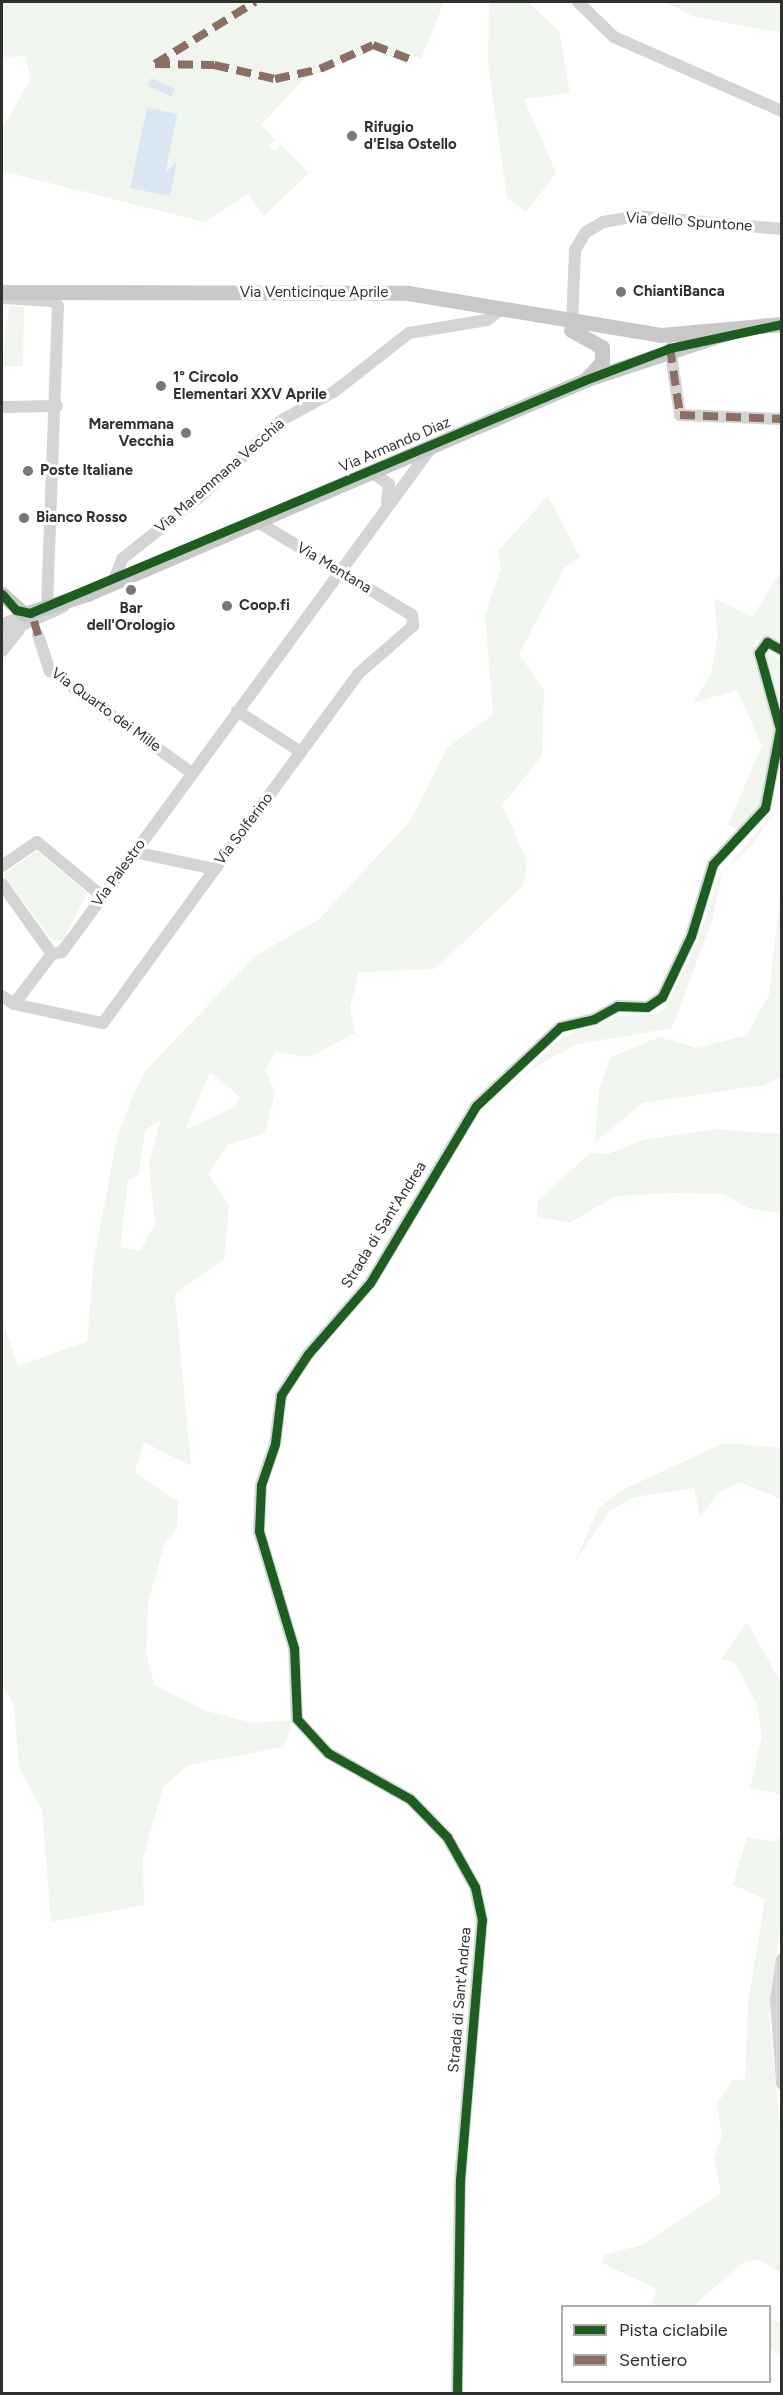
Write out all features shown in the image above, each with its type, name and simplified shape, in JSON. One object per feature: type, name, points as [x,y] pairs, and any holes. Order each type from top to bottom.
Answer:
[{"type":"main road","name":"Via Venticinque Aprile","points":[[2,292],[408,293],[536,319],[628,333]]},
{"type":"main road","points":[[536,319],[600,345],[602,362],[585,380]]},
{"type":"main road","name":"Via Armando Diaz","points":[[628,333],[661,335],[732,331],[782,324]]},
{"type":"main road","name":"Via Armando Diaz","points":[[27,614],[87,594],[585,380],[670,348],[732,331]]},
{"type":"main road","points":[[628,333],[641,351],[631,363],[612,354],[613,340],[628,333]]},
{"type":"main road","points":[[661,335],[670,348]]},
{"type":"main road","points":[[2,594],[27,614]]},
{"type":"street","points":[[578,2],[614,37],[782,111]]},
{"type":"street","name":"Via dello Spuntone","points":[[572,323],[575,250],[599,224],[630,216],[782,229]]},
{"type":"street","points":[[2,298],[58,304],[57,406],[47,606]]},
{"type":"street","name":"Via Maremmana Vecchia","points":[[113,583],[122,559],[201,496],[282,420],[335,391],[409,333],[487,320],[500,310]]},
{"type":"street","points":[[670,348],[680,415],[782,419]]},
{"type":"street","points":[[2,407],[57,406]]},
{"type":"street","name":"Via Palestro","points":[[14,1004],[52,954],[62,952],[385,507],[433,445]]},
{"type":"street","points":[[371,472],[389,484],[385,507]]},
{"type":"street","name":"Via Mentana","points":[[256,521],[412,615]]},
{"type":"street","points":[[2,634],[19,630],[87,594]]},
{"type":"street","points":[[2,625],[27,614]]},
{"type":"street","name":"Via Solferino","points":[[134,852],[215,869],[364,666],[410,631],[412,615]]},
{"type":"street","points":[[2,651],[19,630]]},
{"type":"street","name":"Via Quarto dei Mille","points":[[38,636],[50,671],[192,773]]},
{"type":"street","name":"Strada di Sant'Andrea","points":[[457,2394],[460,2180],[482,1920],[475,1887],[447,1837],[410,1799],[328,1753],[297,1719],[294,1648],[258,1531],[261,1485],[286,1387],[370,1283],[476,1107],[560,1027],[594,1019],[617,1006],[646,1007],[662,997],[691,936],[713,864],[765,808],[780,729],[759,652],[766,642],[782,651]]},
{"type":"street","points":[[237,711],[301,752]]},
{"type":"street","points":[[2,866],[37,842],[102,896]]},
{"type":"street","points":[[2,996],[14,1004],[103,1023],[215,869]]},
{"type":"street","points":[[2,884],[52,954]]},
{"type":"street","points":[[782,1959],[776,2000],[782,2084]]},
{"type":"shaded area","points":[[2,2],[444,2],[421,59],[411,55],[406,64],[374,50],[304,79],[261,125],[275,139],[269,146],[275,151],[281,145],[309,173],[264,216],[248,194],[205,222],[2,171],[2,129],[31,79],[25,56],[2,57]]},
{"type":"shaded area","points":[[489,2],[528,2],[559,31],[570,93],[524,99],[556,173],[526,212],[507,198],[488,64]]},
{"type":"shaded area","points":[[665,2],[781,2],[781,33],[692,16]]},
{"type":"shaded area","points":[[151,78],[175,88],[171,96],[147,86]]},
{"type":"shaded area","points":[[147,108],[177,114],[165,174],[177,161],[170,196],[130,188]]},
{"type":"shaded area","points":[[9,306],[24,306],[23,366],[2,366]]},
{"type":"shaded area","points":[[548,496],[580,557],[564,568],[519,654],[544,691],[542,756],[502,805],[527,861],[523,886],[435,969],[359,972],[350,1007],[355,1033],[309,1057],[276,1052],[265,1070],[275,1093],[264,1134],[229,1144],[208,1174],[229,1205],[224,1259],[175,1294],[191,1466],[144,1442],[135,1472],[178,1502],[177,1527],[164,1545],[148,1603],[146,1653],[154,1685],[206,1711],[253,1723],[293,1720],[283,1747],[188,1765],[163,1787],[143,1859],[144,1905],[51,1922],[42,1809],[19,1768],[14,1706],[2,1682],[2,1320],[18,1366],[87,1342],[94,1259],[117,1139],[133,1095],[147,1069],[255,956],[319,919],[411,820],[447,748],[493,714],[485,614],[501,568],[498,551]],"holes":[[[210,1072],[240,1097],[235,1107],[185,1130]],[[160,1120],[149,1164],[155,1225],[140,1251],[120,1247],[128,1181],[139,1174],[145,1130]]]},
{"type":"shaded area","points":[[781,572],[781,645],[771,637],[755,640],[754,662],[777,731],[765,793],[756,814],[740,831],[728,825],[762,746],[737,690],[693,703],[711,673],[718,635],[714,598],[752,617]]},
{"type":"shaded area","points":[[766,651],[781,661],[781,714],[764,659]]},
{"type":"shaded area","points":[[776,809],[756,840],[723,873]]},
{"type":"shaded area","points":[[37,851],[87,893],[64,939],[53,941],[3,875]]},
{"type":"shaded area","points":[[722,874],[712,921],[672,1028],[577,1044],[533,1068],[494,1105],[561,1038],[615,1016],[655,1014],[666,1008],[699,938],[718,879]]},
{"type":"shaded area","points":[[781,886],[781,1077],[764,1085],[643,1103],[595,1142],[599,1089],[611,1057],[659,1037],[698,1048],[747,1035],[769,995]]},
{"type":"shaded area","points":[[716,1129],[781,1134],[781,1213],[750,1209],[724,1194],[673,1193],[616,1196],[569,1223],[537,1216],[538,1201],[590,1153],[608,1154],[643,1140]]},
{"type":"shaded area","points":[[724,1443],[781,1448],[781,1499],[740,1482],[718,1493],[700,1517],[694,1488],[634,1497],[609,1511],[574,1563],[599,1508],[622,1490]]},
{"type":"shaded area","points":[[747,1622],[781,1683],[781,1794],[750,1788],[762,1737],[757,1704],[735,1663],[721,1659]]},
{"type":"shaded area","points":[[781,1825],[781,1920],[769,2015],[781,2137],[781,2272],[759,2260],[744,2262],[694,2305],[651,2305],[657,2289],[602,2263],[605,2255],[644,2244],[721,2193],[714,2158],[722,2135],[717,2104],[733,2080],[745,2080],[748,2003],[765,1899],[733,1885],[747,1837],[772,1842],[780,1838]]},
{"type":"shaded area","points":[[771,2318],[781,2323],[781,2355],[771,2350]]},
{"type":"marked path","points":[[155,64],[255,2]]},
{"type":"marked path","points":[[155,64],[214,65],[275,79],[320,69],[373,45],[412,60]]},
{"type":"marked path","points":[[670,348],[680,415],[782,419]]},
{"type":"marked path","points":[[34,621],[38,635]]},
{"type":"cycle path","points":[[2,594],[16,610],[30,613],[585,380],[670,348],[782,324]]},
{"type":"cycle path","points":[[457,2394],[460,2180],[482,1920],[475,1887],[447,1837],[410,1799],[328,1753],[297,1719],[294,1648],[259,1531],[261,1485],[275,1444],[281,1395],[308,1354],[370,1283],[476,1106],[560,1027],[594,1019],[617,1006],[647,1007],[662,997],[691,936],[713,864],[765,808],[780,729],[759,653],[767,642],[782,650]]},
{"type":"place","name":"Rifugio d'Elsa Ostello","points":[[352,136]]},
{"type":"place","name":"ChiantiBanca","points":[[621,292]]},
{"type":"place","name":"1° Circolo Elementari XXV Aprile","points":[[161,386]]},
{"type":"place","name":"Maremmana Vecchia","points":[[186,433]]},
{"type":"place","name":"Poste Italiane","points":[[28,471]]},
{"type":"place","name":"Bianco Rosso","points":[[24,518]]},
{"type":"place","name":"Bar dell'Orologio","points":[[131,590]]},
{"type":"place","name":"Coop.fi","points":[[227,606]]}]
